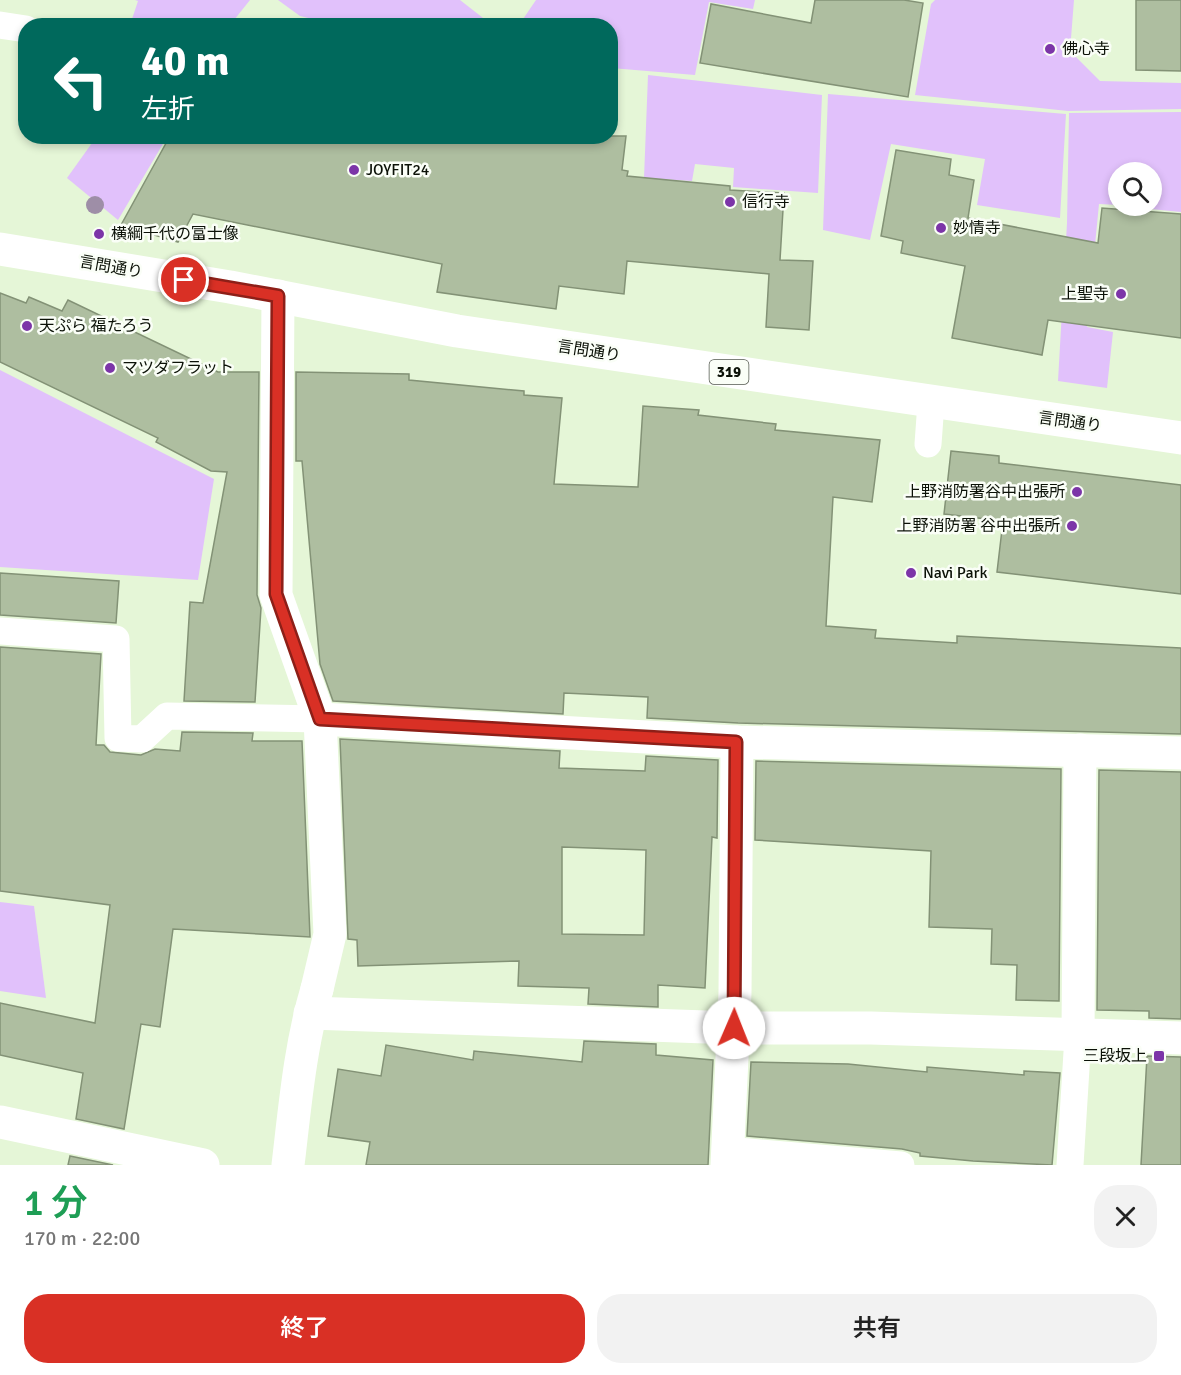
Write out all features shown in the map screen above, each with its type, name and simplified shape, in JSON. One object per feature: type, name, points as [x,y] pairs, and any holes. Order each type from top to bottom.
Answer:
[{"type":"street","name":"言問通り","points":[[0,249],[278,296],[352,313],[457,331],[931,403],[1181,438]]},
{"type":"street","points":[[278,296],[276,594],[320,719],[330,934],[314,1001],[288,1165]]},
{"type":"street","points":[[320,719],[736,742],[1181,753]]},
{"type":"street","points":[[727,1157],[734,1028],[736,742]]},
{"type":"street","points":[[1078,1036],[1080,750]]},
{"type":"street","points":[[314,1001],[734,1028],[871,1028],[1181,1038]]},
{"type":"street","points":[[0,1122],[204,1165]]},
{"type":"lane","points":[[0,25],[18,28]]},
{"type":"lane","points":[[928,444],[931,403]]},
{"type":"lane","points":[[0,631],[116,639],[118,738],[142,739],[167,716],[320,719]]},
{"type":"lane","points":[[1070,1165],[1078,1036]]},
{"type":"lane","points":[[727,1157],[901,1165]]},
{"type":"shaded area","points":[[135,0],[250,0],[236,18],[132,18],[138,1]]},
{"type":"shaded area","points":[[278,0],[460,0],[483,18],[308,18],[300,16]]},
{"type":"shaded area","points":[[536,0],[755,0],[753,9],[709,2],[695,75],[618,69],[618,18],[524,18]]},
{"type":"shaded area","name":"佛心寺","points":[[935,0],[1074,0],[1070,51],[1100,81],[1181,83],[1181,109],[1068,111],[915,95],[931,4]]},
{"type":"shaded area","points":[[648,75],[822,95],[818,193],[733,187],[734,168],[695,164],[692,181],[644,178]]},
{"type":"shaded area","points":[[828,94],[1066,114],[1060,218],[977,205],[985,159],[891,144],[870,240],[823,230]]},
{"type":"shaded area","points":[[1181,112],[1181,212],[1162,210],[1162,162],[1108,162],[1108,204],[1099,204],[1087,327],[1113,332],[1107,388],[1058,381],[1067,223],[1069,113]]},
{"type":"shaded area","points":[[91,144],[163,144],[118,220],[67,178]]},
{"type":"shaded area","points":[[0,370],[214,479],[198,580],[0,567]]},
{"type":"shaded area","points":[[0,902],[34,906],[46,998],[0,991]]},
{"type":"building","points":[[815,0],[904,0],[923,3],[908,97],[700,63],[711,4],[811,23]]},
{"type":"building","points":[[1136,0],[1181,0],[1181,71],[1136,70]]},
{"type":"building","points":[[618,136],[626,136],[622,170],[628,171],[627,176],[730,186],[730,190],[784,193],[780,260],[813,261],[809,330],[766,327],[769,274],[627,261],[624,294],[559,286],[556,309],[437,292],[442,264],[193,214],[178,242],[121,225],[166,144],[618,144]]},
{"type":"building","points":[[896,150],[951,159],[949,175],[974,180],[968,218],[1098,243],[1102,208],[1108,208],[1108,216],[1162,216],[1162,213],[1181,214],[1181,338],[1048,320],[1042,355],[952,338],[965,266],[901,253],[903,241],[881,236]]},
{"type":"building","points":[[0,293],[26,303],[29,297],[62,311],[68,300],[218,372],[259,372],[257,595],[261,608],[255,702],[184,701],[190,602],[203,603],[227,472],[211,471],[156,442],[158,438],[0,362]]},
{"type":"building","points":[[296,372],[409,374],[409,380],[524,391],[524,395],[562,398],[554,484],[638,487],[643,406],[699,410],[698,415],[776,424],[775,430],[880,440],[872,502],[833,497],[826,626],[876,630],[875,638],[957,643],[957,636],[1181,648],[1181,734],[738,723],[647,718],[648,697],[564,693],[563,714],[333,701],[320,664],[302,461],[296,461]]},
{"type":"building","name":"上野消防署 谷中出張所","points":[[951,451],[999,456],[999,463],[1181,485],[1181,594],[997,572],[1003,521],[944,514]]},
{"type":"building","points":[[0,573],[119,581],[116,623],[0,615]]},
{"type":"building","points":[[0,647],[101,654],[96,745],[104,745],[110,752],[141,755],[155,749],[180,751],[182,732],[253,733],[252,741],[302,741],[310,937],[173,929],[160,1027],[141,1024],[124,1129],[76,1119],[83,1073],[0,1055],[0,1003],[95,1023],[110,905],[0,891]]},
{"type":"building","points":[[340,739],[560,751],[559,768],[645,771],[646,756],[718,760],[717,838],[712,837],[705,988],[658,985],[658,1007],[588,1004],[589,988],[518,986],[519,961],[358,966],[357,940],[348,939]],"holes":[[[562,847],[646,850],[644,935],[562,934]]]},
{"type":"building","points":[[756,761],[1061,769],[1059,1001],[1016,1000],[1017,965],[991,964],[992,929],[929,927],[931,851],[755,840]]},
{"type":"building","points":[[1099,770],[1181,772],[1181,1019],[1149,1018],[1149,1011],[1097,1010]]},
{"type":"building","points":[[584,1041],[656,1044],[656,1055],[713,1060],[708,1165],[366,1165],[370,1142],[328,1136],[338,1069],[381,1076],[386,1045],[473,1060],[474,1051],[582,1062]]},
{"type":"building","points":[[1147,1056],[1181,1057],[1181,1165],[1141,1165]]},
{"type":"building","points":[[751,1062],[848,1064],[927,1072],[927,1067],[1024,1075],[1024,1071],[1060,1073],[1052,1165],[920,1156],[920,1153],[902,1149],[747,1136]]},
{"type":"building","points":[[70,1156],[113,1165],[68,1165]]},
{"type":"place","name":"佛心寺","points":[[1050,49]]},
{"type":"place","name":"JOYFIT24","points":[[354,170]]},
{"type":"place","name":"信行寺","points":[[730,202]]},
{"type":"place","name":"妙情寺","points":[[941,228]]},
{"type":"place","name":"横綱千代の富士像","points":[[99,234]]},
{"type":"place","name":"上聖寺","points":[[1121,294]]},
{"type":"place","name":"天ぷら 福たろう","points":[[27,326]]},
{"type":"place","name":"マツダフラット","points":[[110,368]]},
{"type":"place","name":"上野消防署谷中出張所","points":[[1077,492]]},
{"type":"place","name":"上野消防署 谷中出張所","points":[[1072,526]]},
{"type":"place","name":"Navi Park","points":[[911,573]]},
{"type":"place","name":"三段坂上","points":[[1159,1056]]},
{"type":"route","points":[[184,280],[278,296],[276,594],[320,719],[736,742],[737,897],[734,1028]]}]
